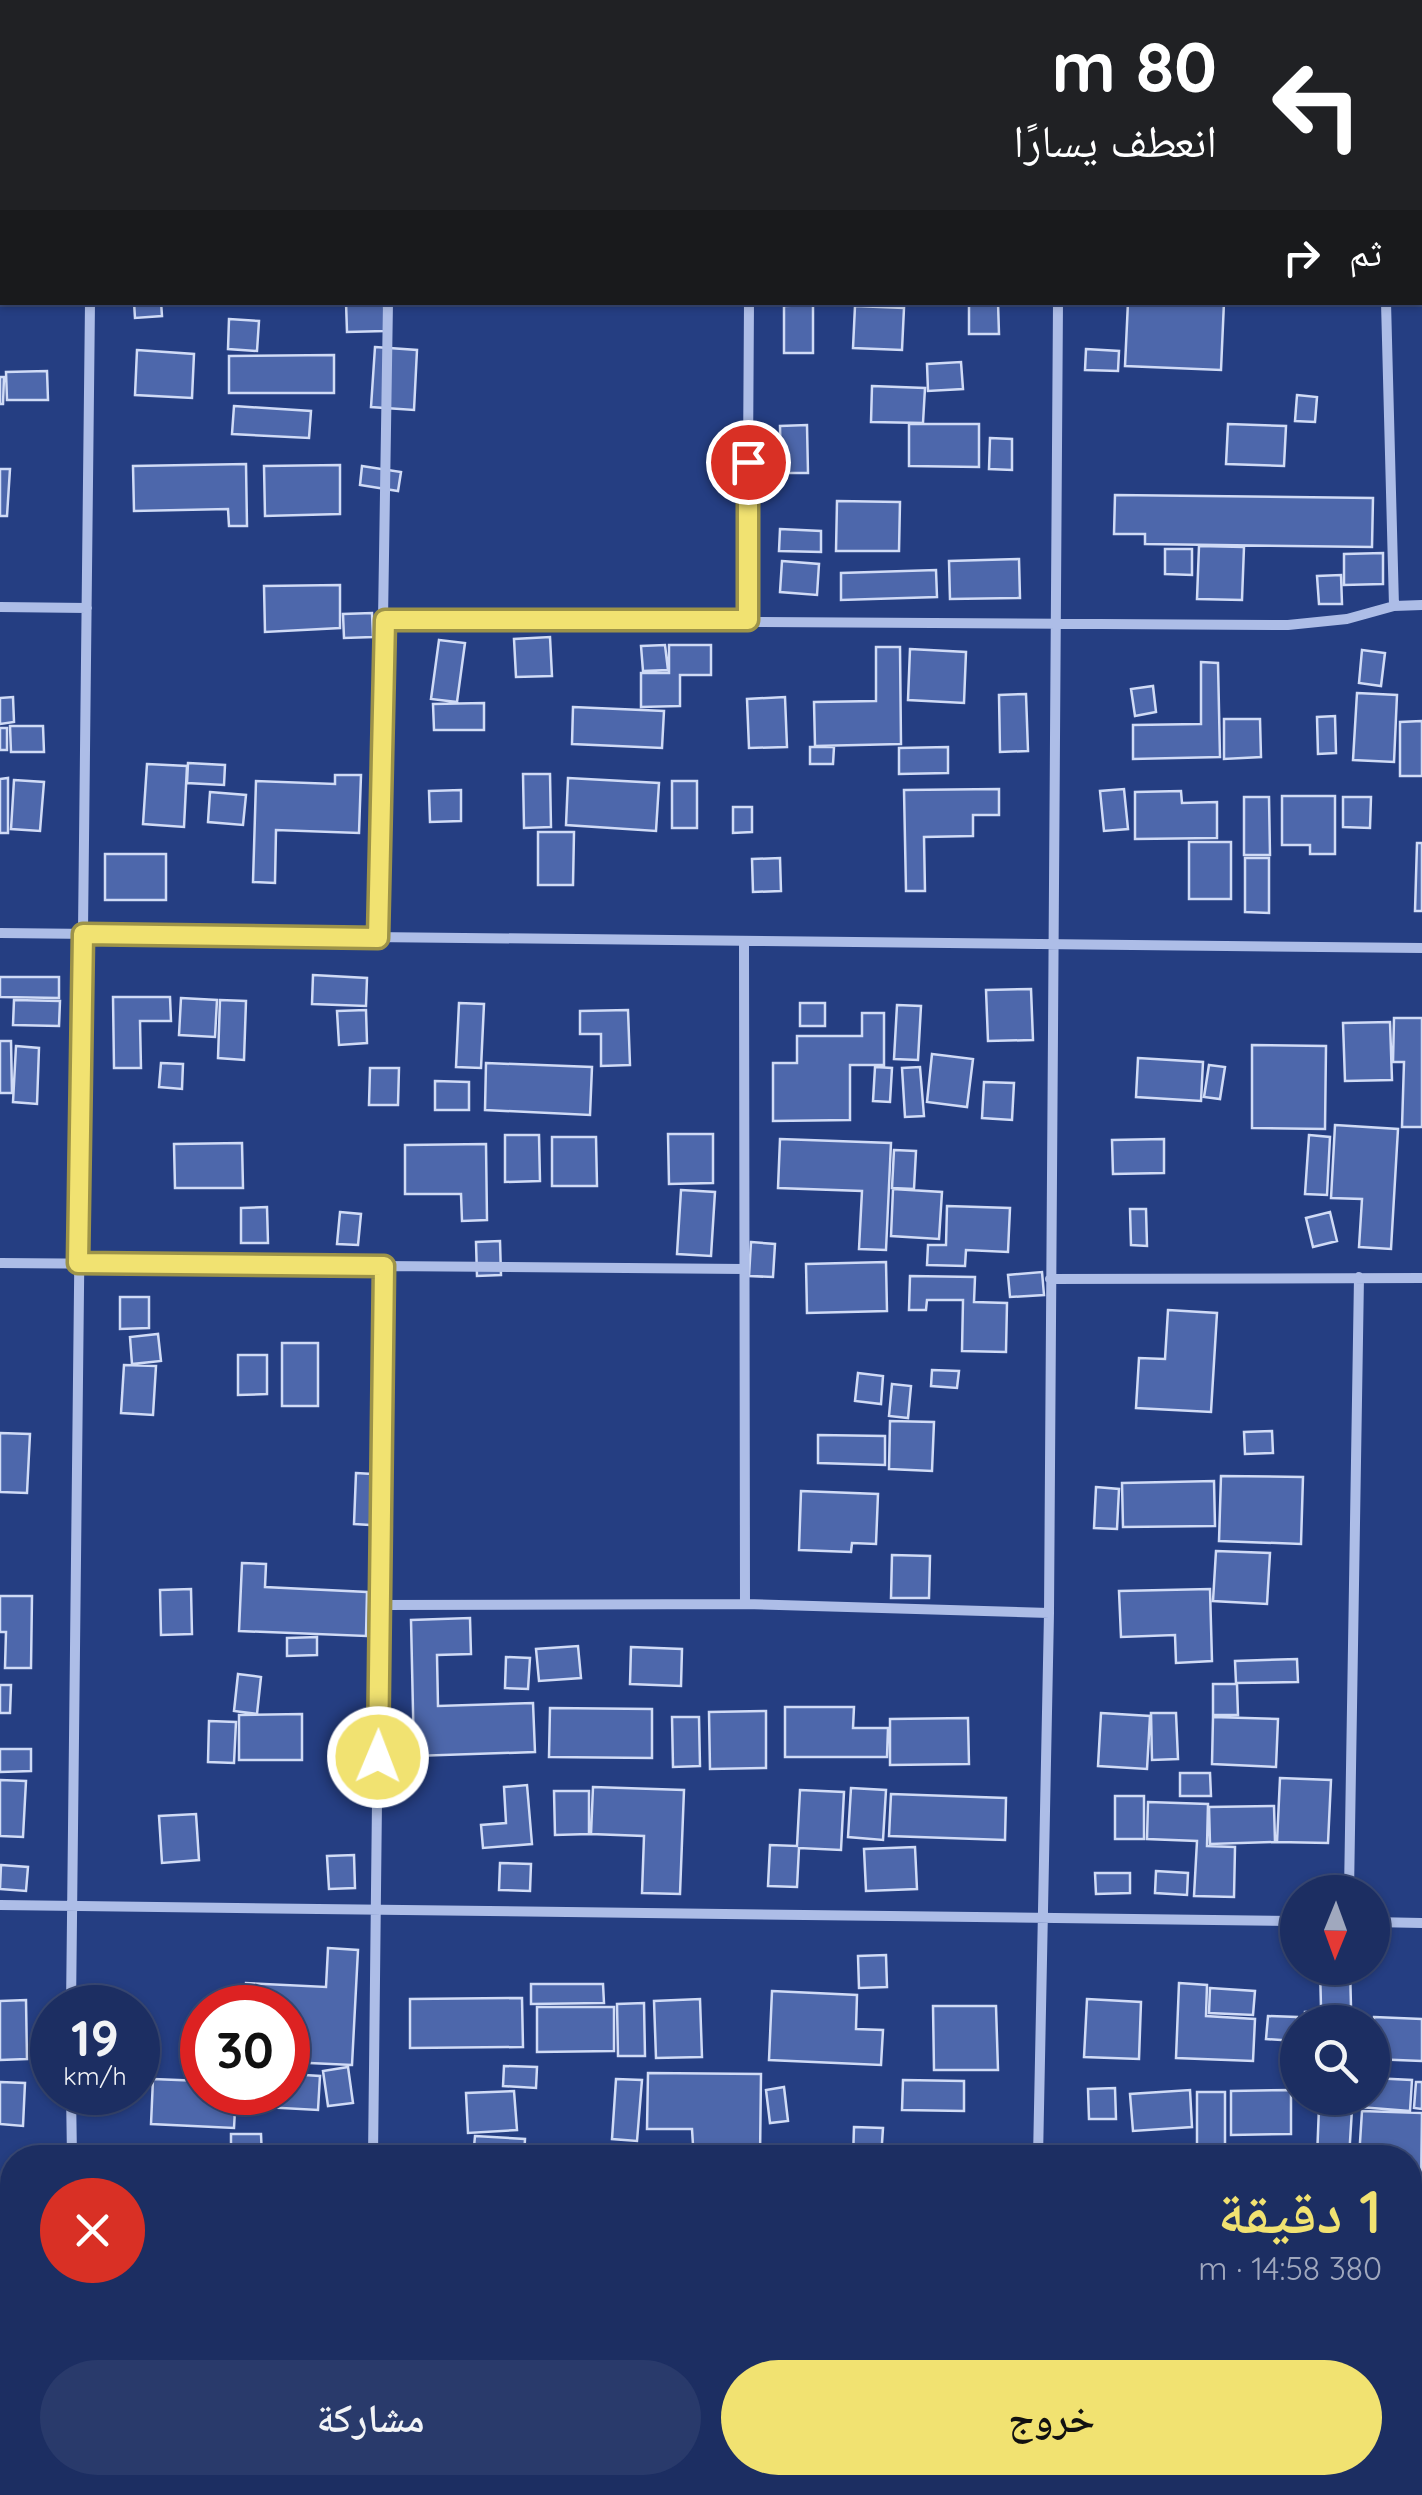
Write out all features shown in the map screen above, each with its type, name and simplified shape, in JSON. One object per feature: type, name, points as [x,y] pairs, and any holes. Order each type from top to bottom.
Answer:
[{"type":"street","points":[[71,1985],[90,305]]},
{"type":"street","points":[[378,938],[388,305]]},
{"type":"street","points":[[748,620],[749,305]]},
{"type":"street","points":[[1038,2145],[1049,1613],[1058,305]]},
{"type":"street","points":[[1386,305],[1394,606]]},
{"type":"street","points":[[385,620],[1288,625],[1347,618],[1394,606],[1422,605]]},
{"type":"street","points":[[0,607],[88,608]]},
{"type":"street","points":[[0,933],[1422,948]]},
{"type":"street","points":[[744,941],[745,1604]]},
{"type":"street","points":[[0,1263],[744,1269]]},
{"type":"street","points":[[373,2145],[384,1266]]},
{"type":"street","points":[[1349,1875],[1359,1276]]},
{"type":"street","points":[[1050,1279],[1422,1278]]},
{"type":"street","points":[[380,1605],[745,1604],[1049,1613]]},
{"type":"street","points":[[0,1905],[1280,1921]]},
{"type":"street","points":[[1390,1922],[1422,1923]]},
{"type":"street","points":[[71,2115],[72,2145]]},
{"type":"building","points":[[134,305],[161,305],[162,316],[135,318]]},
{"type":"building","points":[[346,305],[384,305],[385,331],[347,332]]},
{"type":"building","points":[[813,305],[813,353],[784,353],[784,306]]},
{"type":"building","points":[[969,305],[998,305],[999,334],[969,334]]},
{"type":"building","points":[[1128,305],[1224,305],[1221,370],[1125,366]]},
{"type":"building","points":[[855,306],[904,308],[902,350],[853,348]]},
{"type":"building","points":[[229,319],[259,321],[257,351],[228,349]]},
{"type":"building","points":[[375,347],[417,350],[414,410],[371,407]]},
{"type":"building","points":[[1086,349],[1119,351],[1118,371],[1085,370]]},
{"type":"building","points":[[137,350],[194,354],[192,398],[135,395]]},
{"type":"building","points":[[334,355],[334,393],[229,393],[229,356]]},
{"type":"building","points":[[961,362],[963,389],[928,391],[927,364]]},
{"type":"building","points":[[47,371],[48,400],[7,400],[6,372]]},
{"type":"building","points":[[0,377],[4,377],[3,404],[0,404]]},
{"type":"building","points":[[872,386],[925,388],[923,423],[871,422]]},
{"type":"building","points":[[1297,395],[1317,397],[1315,422],[1295,421]]},
{"type":"building","points":[[234,406],[311,411],[309,438],[232,434]]},
{"type":"building","points":[[909,424],[979,424],[979,467],[909,466]]},
{"type":"building","points":[[1228,424],[1286,426],[1284,466],[1226,464]]},
{"type":"building","points":[[807,425],[808,473],[781,473],[780,426]]},
{"type":"building","points":[[990,438],[1012,439],[1012,470],[989,469]]},
{"type":"building","points":[[246,464],[247,526],[229,526],[228,509],[134,511],[133,466]]},
{"type":"building","points":[[340,465],[340,514],[265,516],[264,466]]},
{"type":"building","points":[[362,466],[401,472],[398,491],[360,485]]},
{"type":"building","points":[[0,469],[10,469],[7,516],[0,516]]},
{"type":"building","points":[[1115,495],[1373,498],[1372,547],[1145,544],[1145,534],[1114,534]]},
{"type":"building","points":[[837,501],[900,502],[899,551],[836,551]]},
{"type":"building","points":[[780,529],[821,531],[821,552],[779,551]]},
{"type":"building","points":[[1199,546],[1244,547],[1242,600],[1197,599]]},
{"type":"building","points":[[1165,549],[1192,549],[1192,575],[1165,574]]},
{"type":"building","points":[[1383,553],[1383,584],[1344,585],[1344,554]]},
{"type":"building","points":[[1019,559],[1020,598],[950,599],[949,561]]},
{"type":"building","points":[[782,561],[819,564],[817,595],[780,592]]},
{"type":"building","points":[[936,570],[937,597],[841,600],[841,573]]},
{"type":"building","points":[[1341,575],[1342,604],[1319,604],[1317,576]]},
{"type":"building","points":[[340,585],[340,628],[265,632],[264,586]]},
{"type":"building","points":[[372,613],[373,637],[344,638],[343,614]]},
{"type":"building","points":[[550,637],[552,676],[516,677],[514,639]]},
{"type":"building","points":[[439,640],[465,643],[457,702],[431,699]]},
{"type":"building","points":[[665,645],[668,670],[643,671],[641,646]]},
{"type":"building","points":[[669,645],[711,645],[711,675],[680,675],[680,706],[641,707],[641,673],[669,673]]},
{"type":"building","points":[[876,647],[900,647],[901,744],[815,746],[814,702],[876,701]]},
{"type":"building","points":[[910,649],[966,652],[964,703],[908,700]]},
{"type":"building","points":[[1362,650],[1385,653],[1381,686],[1359,683]]},
{"type":"building","points":[[1201,662],[1218,663],[1220,757],[1133,759],[1133,725],[1201,724]]},
{"type":"building","points":[[1153,686],[1156,712],[1135,716],[1131,689]]},
{"type":"building","points":[[1357,693],[1397,695],[1394,762],[1353,760]]},
{"type":"building","points":[[1026,694],[1028,751],[1000,752],[999,695]]},
{"type":"building","points":[[13,697],[14,722],[0,724],[0,698]]},
{"type":"building","points":[[785,697],[787,747],[749,748],[747,699]]},
{"type":"building","points":[[484,703],[484,730],[434,730],[433,704]]},
{"type":"building","points":[[573,707],[664,711],[662,748],[572,744]]},
{"type":"building","points":[[1335,716],[1336,753],[1318,754],[1317,717]]},
{"type":"building","points":[[1224,719],[1260,719],[1261,757],[1224,759]]},
{"type":"building","points":[[1422,721],[1422,776],[1400,776],[1400,722]]},
{"type":"building","points":[[10,726],[43,726],[44,752],[11,752]]},
{"type":"building","points":[[0,728],[7,728],[7,750],[0,750]]},
{"type":"building","points":[[810,747],[834,747],[833,764],[810,764]]},
{"type":"building","points":[[948,747],[948,773],[899,774],[899,748]]},
{"type":"building","points":[[188,763],[225,765],[224,785],[187,783]]},
{"type":"building","points":[[147,764],[187,766],[184,827],[143,824]]},
{"type":"building","points":[[523,774],[550,774],[551,827],[524,828]]},
{"type":"building","points":[[335,775],[361,775],[359,833],[276,830],[275,883],[253,882],[256,781],[335,784]]},
{"type":"building","points":[[8,778],[8,833],[0,833],[0,779]]},
{"type":"building","points":[[568,778],[659,783],[656,831],[566,825]]},
{"type":"building","points":[[14,780],[44,782],[40,831],[11,829]]},
{"type":"building","points":[[672,781],[697,781],[697,828],[672,828]]},
{"type":"building","points":[[999,789],[999,815],[973,815],[973,836],[924,837],[925,891],[906,891],[904,790]]},
{"type":"building","points":[[1124,789],[1128,829],[1104,831],[1100,791]]},
{"type":"building","points":[[461,790],[461,821],[430,822],[429,791]]},
{"type":"building","points":[[1181,791],[1182,803],[1217,802],[1217,838],[1135,839],[1135,792]]},
{"type":"building","points":[[210,792],[246,795],[243,825],[208,822]]},
{"type":"building","points":[[1282,796],[1335,796],[1335,854],[1310,854],[1310,845],[1282,845]]},
{"type":"building","points":[[1244,797],[1269,797],[1270,855],[1244,855]]},
{"type":"building","points":[[1343,797],[1371,797],[1370,828],[1343,827]]},
{"type":"building","points":[[733,807],[752,807],[752,832],[733,833]]},
{"type":"building","points":[[538,832],[574,832],[573,885],[538,885]]},
{"type":"building","points":[[1189,842],[1231,842],[1231,899],[1189,899]]},
{"type":"building","points":[[1417,843],[1422,843],[1422,911],[1415,911]]},
{"type":"building","points":[[105,854],[166,854],[166,900],[105,900]]},
{"type":"building","points":[[780,858],[781,891],[753,892],[752,859]]},
{"type":"building","points":[[1245,858],[1269,858],[1269,913],[1245,912]]},
{"type":"building","points":[[313,975],[367,978],[366,1006],[312,1004]]},
{"type":"building","points":[[0,977],[59,977],[59,998],[0,997]]},
{"type":"building","points":[[1031,989],[1033,1040],[988,1041],[986,990]]},
{"type":"building","points":[[113,997],[170,997],[171,1021],[140,1021],[141,1068],[114,1068]]},
{"type":"building","points":[[181,998],[217,1000],[215,1037],[179,1035]]},
{"type":"building","points":[[14,1000],[60,1001],[59,1026],[13,1025]]},
{"type":"building","points":[[220,1000],[246,1001],[244,1060],[218,1058]]},
{"type":"building","points":[[459,1003],[484,1004],[481,1068],[456,1067]]},
{"type":"building","points":[[800,1003],[825,1003],[825,1026],[800,1026]]},
{"type":"building","points":[[897,1005],[921,1006],[918,1060],[894,1059]]},
{"type":"building","points":[[366,1010],[367,1043],[339,1045],[337,1011]]},
{"type":"building","points":[[628,1010],[630,1065],[601,1066],[601,1034],[580,1034],[580,1011]]},
{"type":"building","points":[[862,1013],[884,1013],[884,1065],[850,1065],[850,1120],[773,1121],[773,1063],[797,1063],[797,1036],[862,1036]]},
{"type":"building","points":[[1394,1018],[1422,1018],[1422,1127],[1402,1127],[1404,1062],[1393,1062]]},
{"type":"building","points":[[1390,1022],[1392,1080],[1345,1081],[1343,1023]]},
{"type":"building","points":[[0,1041],[11,1041],[12,1093],[0,1093]]},
{"type":"building","points":[[1252,1045],[1326,1046],[1325,1129],[1252,1128]]},
{"type":"building","points":[[16,1046],[39,1048],[37,1104],[13,1102]]},
{"type":"building","points":[[932,1054],[973,1059],[967,1107],[927,1102]]},
{"type":"building","points":[[1138,1058],[1203,1062],[1201,1101],[1136,1097]]},
{"type":"building","points":[[161,1063],[183,1064],[182,1089],[159,1087]]},
{"type":"building","points":[[486,1063],[592,1067],[590,1115],[485,1110]]},
{"type":"building","points":[[1209,1065],[1225,1067],[1220,1099],[1204,1097]]},
{"type":"building","points":[[875,1067],[892,1068],[890,1102],[873,1101]]},
{"type":"building","points":[[920,1067],[924,1116],[905,1117],[902,1068]]},
{"type":"building","points":[[370,1068],[399,1068],[398,1105],[369,1105]]},
{"type":"building","points":[[435,1081],[469,1082],[469,1110],[435,1110]]},
{"type":"building","points":[[984,1082],[1014,1083],[1012,1120],[982,1118]]},
{"type":"building","points":[[1335,1125],[1398,1129],[1391,1249],[1359,1247],[1362,1199],[1331,1198]]},
{"type":"building","points":[[668,1134],[713,1134],[713,1183],[669,1184]]},
{"type":"building","points":[[505,1135],[539,1135],[540,1181],[505,1182]]},
{"type":"building","points":[[1309,1135],[1330,1137],[1327,1195],[1305,1194]]},
{"type":"building","points":[[552,1137],[596,1137],[597,1186],[552,1186]]},
{"type":"building","points":[[780,1139],[891,1143],[886,1250],[859,1249],[862,1191],[778,1188]]},
{"type":"building","points":[[1164,1139],[1164,1173],[1113,1174],[1112,1140]]},
{"type":"building","points":[[242,1143],[243,1188],[175,1188],[174,1144]]},
{"type":"building","points":[[486,1144],[487,1220],[462,1221],[461,1194],[405,1194],[405,1145]]},
{"type":"building","points":[[894,1150],[916,1151],[914,1189],[892,1188]]},
{"type":"building","points":[[893,1189],[942,1192],[939,1239],[891,1236]]},
{"type":"building","points":[[681,1190],[715,1192],[711,1256],[677,1254]]},
{"type":"building","points":[[947,1206],[1010,1208],[1008,1252],[966,1250],[965,1266],[927,1265],[928,1245],[946,1245]]},
{"type":"building","points":[[267,1207],[268,1243],[241,1243],[241,1208]]},
{"type":"building","points":[[1130,1209],[1146,1209],[1147,1246],[1131,1245]]},
{"type":"building","points":[[340,1212],[361,1214],[358,1245],[337,1244]]},
{"type":"building","points":[[1330,1212],[1337,1241],[1313,1247],[1306,1218]]},
{"type":"building","points":[[500,1241],[501,1275],[477,1276],[476,1242]]},
{"type":"building","points":[[751,1242],[775,1244],[773,1277],[749,1276]]},
{"type":"building","points":[[886,1262],[887,1311],[807,1313],[806,1264]]},
{"type":"building","points":[[1042,1272],[1044,1295],[1010,1297],[1008,1275]]},
{"type":"building","points":[[910,1276],[975,1277],[974,1302],[1007,1303],[1006,1352],[962,1351],[963,1300],[927,1300],[926,1310],[909,1310]]},
{"type":"building","points":[[120,1297],[149,1297],[149,1328],[120,1329]]},
{"type":"building","points":[[1168,1310],[1217,1313],[1211,1412],[1136,1408],[1139,1358],[1165,1359]]},
{"type":"building","points":[[158,1334],[161,1361],[132,1364],[130,1337]]},
{"type":"building","points":[[282,1343],[318,1343],[318,1406],[282,1406]]},
{"type":"building","points":[[238,1355],[267,1355],[267,1394],[238,1395]]},
{"type":"building","points":[[124,1365],[156,1366],[153,1415],[121,1413]]},
{"type":"building","points":[[932,1370],[959,1371],[957,1388],[931,1386]]},
{"type":"building","points":[[858,1373],[883,1376],[881,1404],[855,1401]]},
{"type":"building","points":[[892,1384],[911,1386],[908,1418],[889,1416]]},
{"type":"building","points":[[890,1421],[934,1422],[932,1471],[889,1469]]},
{"type":"building","points":[[1272,1431],[1273,1453],[1245,1454],[1244,1432]]},
{"type":"building","points":[[0,1433],[30,1434],[27,1493],[0,1492]]},
{"type":"building","points":[[818,1435],[885,1436],[885,1465],[818,1463]]},
{"type":"building","points":[[356,1473],[389,1475],[387,1526],[354,1524]]},
{"type":"building","points":[[1221,1476],[1303,1477],[1301,1544],[1219,1541]]},
{"type":"building","points":[[1214,1481],[1215,1526],[1123,1527],[1122,1483]]},
{"type":"building","points":[[1096,1487],[1119,1489],[1117,1529],[1094,1528]]},
{"type":"building","points":[[801,1491],[878,1494],[876,1544],[852,1543],[851,1552],[799,1550]]},
{"type":"building","points":[[1216,1551],[1270,1553],[1267,1604],[1213,1601]]},
{"type":"building","points":[[892,1555],[930,1556],[929,1598],[891,1598]]},
{"type":"building","points":[[242,1563],[266,1564],[265,1587],[367,1592],[366,1636],[239,1631]]},
{"type":"building","points":[[191,1589],[192,1634],[161,1635],[160,1590]]},
{"type":"building","points":[[1210,1589],[1212,1661],[1176,1663],[1175,1635],[1121,1637],[1119,1591]]},
{"type":"building","points":[[0,1596],[32,1596],[31,1668],[5,1668],[6,1632],[0,1632]]},
{"type":"building","points":[[470,1618],[471,1654],[437,1655],[438,1706],[533,1703],[535,1752],[414,1756],[411,1620]]},
{"type":"building","points":[[317,1637],[317,1655],[287,1656],[287,1638]]},
{"type":"building","points":[[578,1646],[581,1678],[539,1681],[536,1649]]},
{"type":"building","points":[[631,1647],[682,1649],[681,1686],[630,1684]]},
{"type":"building","points":[[506,1657],[530,1658],[528,1689],[505,1688]]},
{"type":"building","points":[[1297,1659],[1298,1682],[1236,1683],[1235,1661]]},
{"type":"building","points":[[238,1674],[261,1677],[257,1714],[234,1711]]},
{"type":"building","points":[[1213,1684],[1237,1684],[1238,1715],[1213,1715]]},
{"type":"building","points":[[0,1685],[11,1685],[10,1713],[0,1713]]},
{"type":"building","points":[[785,1707],[854,1707],[853,1728],[888,1728],[887,1757],[785,1757]]},
{"type":"building","points":[[550,1708],[652,1709],[652,1758],[549,1757]]},
{"type":"building","points":[[766,1711],[766,1768],[710,1769],[709,1712]]},
{"type":"building","points":[[1101,1713],[1150,1716],[1147,1769],[1098,1766]]},
{"type":"building","points":[[1151,1713],[1176,1713],[1178,1759],[1152,1760]]},
{"type":"building","points":[[302,1714],[302,1760],[239,1760],[239,1715]]},
{"type":"building","points":[[672,1717],[699,1717],[700,1766],[673,1767]]},
{"type":"building","points":[[1213,1717],[1278,1719],[1276,1767],[1212,1764]]},
{"type":"building","points":[[968,1718],[969,1764],[890,1765],[890,1719]]},
{"type":"building","points":[[209,1721],[236,1722],[234,1763],[208,1762]]},
{"type":"building","points":[[0,1749],[31,1749],[31,1771],[0,1772]]},
{"type":"building","points":[[1180,1773],[1210,1773],[1211,1796],[1180,1796]]},
{"type":"building","points":[[1280,1778],[1331,1780],[1328,1843],[1277,1842]]},
{"type":"building","points":[[0,1780],[26,1781],[23,1837],[0,1836]]},
{"type":"building","points":[[527,1785],[532,1844],[483,1848],[481,1825],[506,1823],[504,1787]]},
{"type":"building","points":[[593,1787],[684,1790],[680,1894],[642,1893],[644,1836],[591,1834]]},
{"type":"building","points":[[851,1788],[886,1790],[883,1840],[848,1837]]},
{"type":"building","points":[[800,1790],[844,1792],[841,1850],[799,1848],[797,1887],[768,1886],[770,1845],[797,1846]]},
{"type":"building","points":[[554,1791],[589,1791],[589,1834],[555,1835]]},
{"type":"building","points":[[891,1794],[1006,1798],[1005,1840],[889,1836]]},
{"type":"building","points":[[1115,1796],[1144,1796],[1144,1839],[1115,1839]]},
{"type":"building","points":[[1148,1802],[1208,1804],[1207,1846],[1235,1847],[1234,1897],[1194,1896],[1197,1841],[1147,1839]]},
{"type":"building","points":[[1274,1806],[1275,1842],[1210,1844],[1209,1807]]},
{"type":"building","points":[[196,1814],[199,1860],[162,1863],[159,1816]]},
{"type":"building","points":[[915,1847],[917,1889],[866,1891],[864,1849]]},
{"type":"building","points":[[354,1855],[355,1888],[329,1889],[327,1856]]},
{"type":"building","points":[[500,1863],[531,1864],[530,1891],[499,1890]]},
{"type":"building","points":[[1,1865],[28,1867],[26,1891],[0,1889]]},
{"type":"building","points":[[1156,1871],[1188,1873],[1187,1895],[1155,1893]]},
{"type":"building","points":[[1095,1873],[1130,1873],[1130,1893],[1096,1894]]},
{"type":"building","points":[[328,1948],[358,1950],[352,2065],[310,2063],[310,1986],[326,1987]]},
{"type":"building","points":[[886,1955],[887,1987],[859,1988],[858,1956]]},
{"type":"building","points":[[1179,1983],[1207,1985],[1206,2016],[1255,2019],[1253,2061],[1176,2058]]},
{"type":"building","points":[[531,1984],[603,1984],[604,2003],[531,2004]]},
{"type":"building","points":[[1320,1985],[1350,1985],[1351,2005],[1321,2005]]},
{"type":"building","points":[[1210,1988],[1255,1991],[1253,2015],[1209,2013]]},
{"type":"building","points":[[772,1991],[857,1995],[856,2029],[883,2030],[881,2065],[769,2060]]},
{"type":"building","points":[[522,1998],[523,2047],[410,2048],[410,1999]]},
{"type":"building","points":[[700,1999],[702,2057],[656,2058],[654,2001]]},
{"type":"building","points":[[1087,1999],[1141,2002],[1139,2059],[1084,2057]]},
{"type":"building","points":[[26,2000],[27,2059],[0,2060],[0,2001]]},
{"type":"building","points":[[644,2003],[645,2056],[618,2056],[617,2004]]},
{"type":"building","points":[[933,2006],[996,2006],[998,2070],[934,2070]]},
{"type":"building","points":[[537,2007],[614,2007],[614,2051],[537,2052]]},
{"type":"building","points":[[1268,2016],[1280,2016],[1280,2040],[1266,2039]]},
{"type":"building","points":[[1390,2018],[1422,2019],[1422,2061],[1390,2060]]},
{"type":"building","points":[[504,2066],[537,2067],[536,2088],[503,2086]]},
{"type":"building","points":[[348,2067],[353,2103],[328,2106],[323,2071]]},
{"type":"building","points":[[648,2073],[761,2074],[760,2145],[693,2145],[692,2129],[647,2129]]},
{"type":"building","points":[[310,2075],[320,2076],[318,2110],[310,2110]]},
{"type":"building","points":[[160,2079],[180,2080],[180,2115],[235,2115],[234,2128],[151,2124],[151,2115],[160,2115]]},
{"type":"building","points":[[616,2079],[642,2080],[637,2141],[612,2139]]},
{"type":"building","points":[[1390,2079],[1412,2080],[1410,2111],[1390,2109]]},
{"type":"building","points":[[903,2080],[964,2081],[964,2111],[902,2110]]},
{"type":"building","points":[[0,2082],[25,2083],[23,2126],[0,2124]]},
{"type":"building","points":[[1416,2082],[1422,2082],[1422,2109],[1414,2108]]},
{"type":"building","points":[[784,2087],[788,2121],[770,2123],[766,2090]]},
{"type":"building","points":[[1115,2088],[1116,2119],[1089,2119],[1088,2089]]},
{"type":"building","points":[[1190,2090],[1192,2127],[1133,2131],[1130,2094]]},
{"type":"building","points":[[1280,2090],[1280,2115],[1291,2115],[1291,2134],[1231,2135],[1231,2091]]},
{"type":"building","points":[[514,2091],[517,2130],[468,2133],[466,2093]]},
{"type":"building","points":[[1197,2092],[1225,2092],[1225,2145],[1197,2145]]},
{"type":"building","points":[[1422,2113],[1422,2145],[1360,2145],[1362,2115]]},
{"type":"building","points":[[1319,2115],[1352,2115],[1350,2145],[1318,2145]]},
{"type":"building","points":[[854,2127],[883,2128],[882,2145],[853,2145]]},
{"type":"building","points":[[231,2134],[261,2134],[261,2145],[231,2145]]},
{"type":"building","points":[[475,2136],[525,2139],[525,2145],[474,2145]]},
{"type":"route","points":[[378,1757],[384,1266],[78,1263],[83,934],[378,938],[385,620],[748,620],[748,462]]}]
